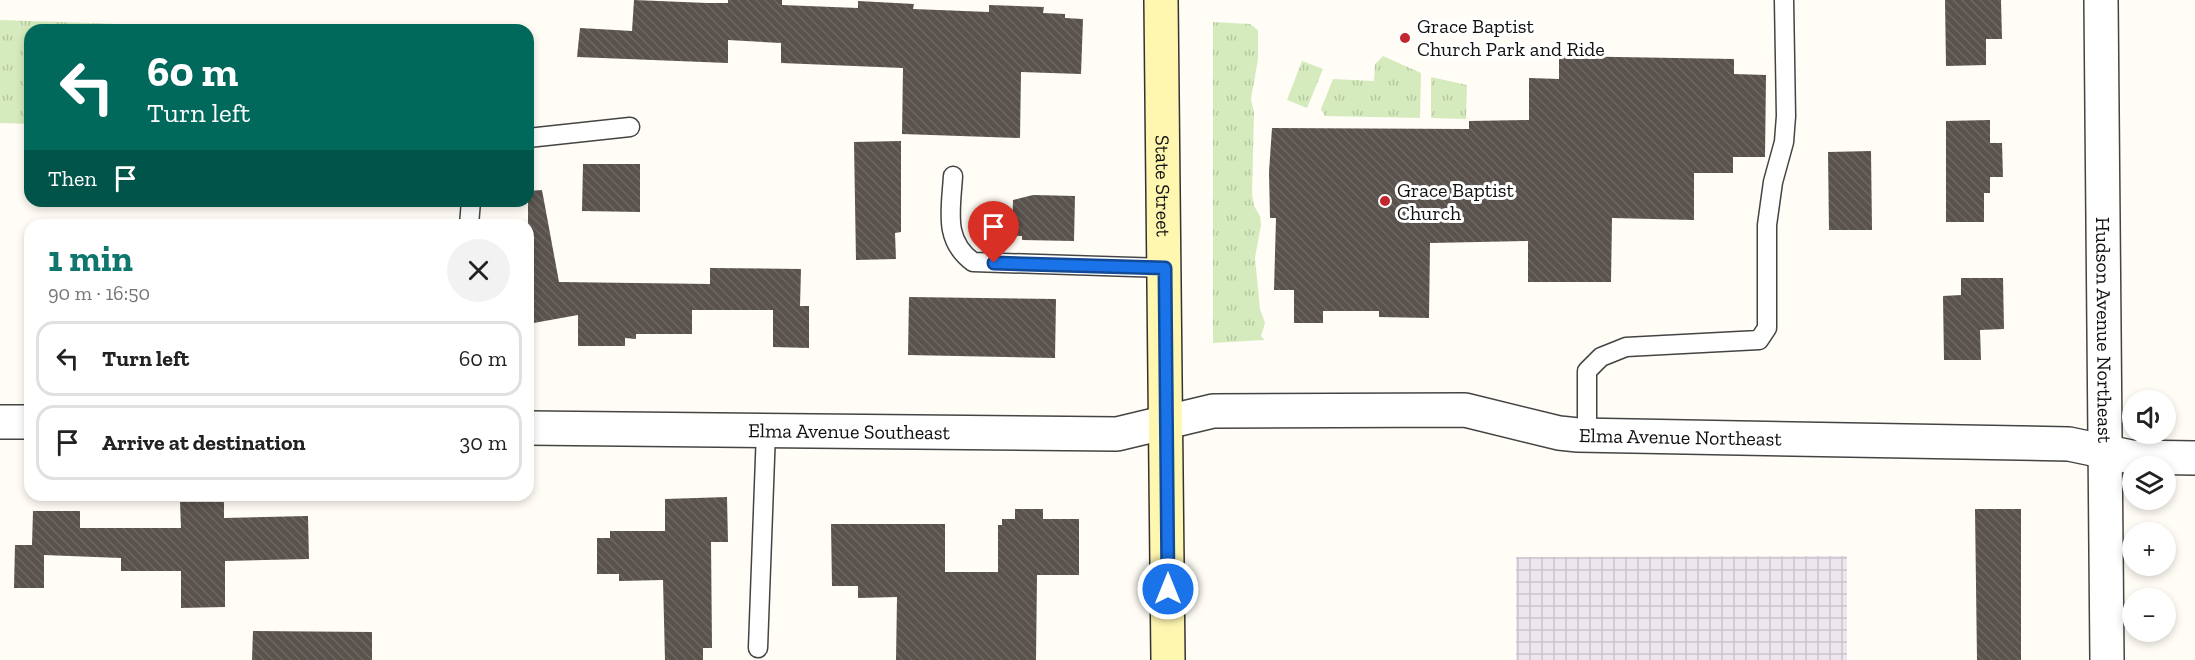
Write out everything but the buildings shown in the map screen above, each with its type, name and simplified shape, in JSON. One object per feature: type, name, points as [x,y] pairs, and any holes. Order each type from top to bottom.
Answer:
[{"type":"main road","name":"State Street","points":[[1161,0],[1168,660]]},
{"type":"street","name":"Hudson Avenue Northeast","points":[[2101,0],[2107,660]]},
{"type":"street","name":"Elma Avenue Northeast","points":[[1167,422],[1212,411],[1465,410],[1559,433],[1587,435],[2069,444],[2131,457],[2195,458]]},
{"type":"street","points":[[0,422],[24,422]]},
{"type":"street","name":"Elma Avenue Southeast","points":[[534,428],[1117,434],[1167,422]]},
{"type":"lane","points":[[1587,435],[1587,371],[1601,357],[1626,348],[1759,340],[1767,328],[1767,225],[1773,182],[1784,142],[1786,116],[1784,0]]},
{"type":"lane","points":[[534,137],[630,127]]},
{"type":"lane","points":[[953,177],[950,230],[960,253],[973,262],[1165,268]]},
{"type":"lane","points":[[758,648],[766,431]]},
{"type":"shaded area","points":[[1847,556],[1847,660],[1516,660],[1516,557]]},
{"type":"green space","points":[[0,20],[118,24],[24,24],[24,124],[0,123]]},
{"type":"green space","points":[[1213,22],[1250,24],[1258,30],[1258,59],[1251,99],[1254,113],[1252,194],[1261,225],[1255,258],[1260,309],[1265,323],[1261,336],[1264,340],[1213,343]]},
{"type":"green space","points":[[1383,56],[1421,73],[1420,118],[1325,116],[1321,109],[1333,79],[1374,81],[1375,64]]},
{"type":"green space","points":[[1302,61],[1323,69],[1307,108],[1287,100]]},
{"type":"green space","points":[[1431,77],[1467,85],[1466,119],[1431,118]]},
{"type":"place","name":"Grace Baptist Church Park and Ride","points":[[1405,38]]},
{"type":"place","name":"Grace Baptist Church","points":[[1385,201]]},
{"type":"route","points":[[994,263],[1165,268],[1168,589]]}]
